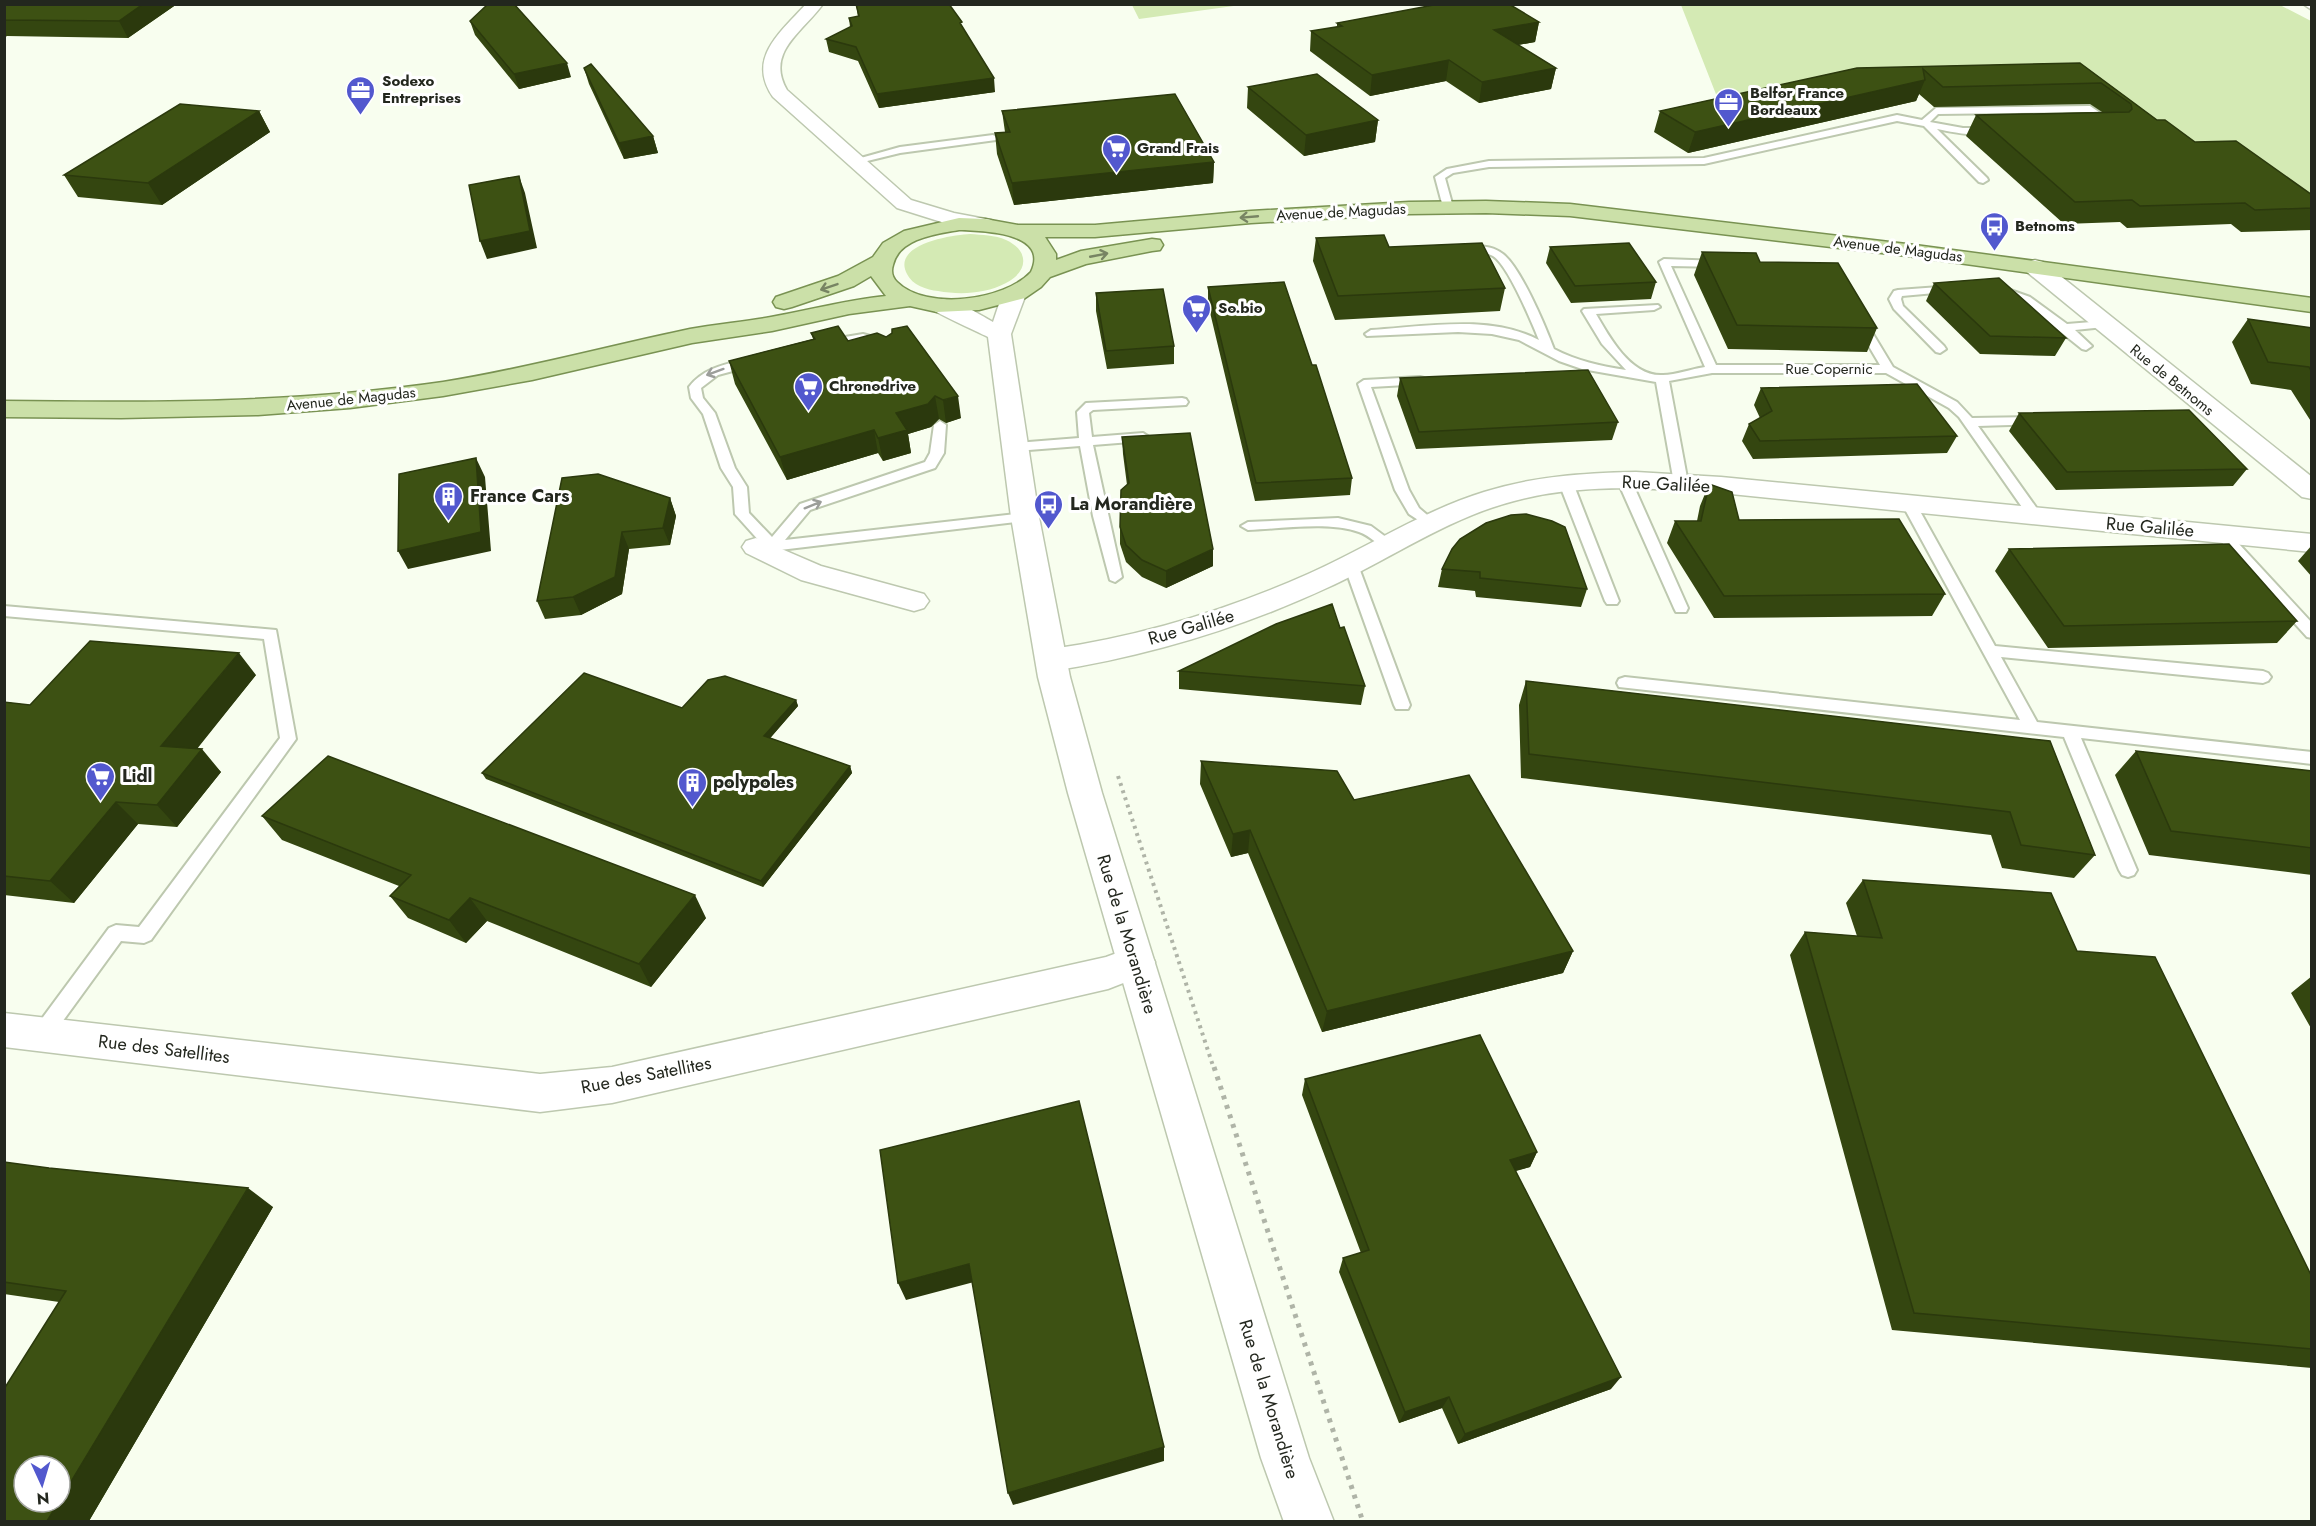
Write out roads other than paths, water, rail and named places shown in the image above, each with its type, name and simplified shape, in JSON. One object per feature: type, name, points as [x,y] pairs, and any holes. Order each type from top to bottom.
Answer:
[{"type":"main road","name":"Avenue de Magudas","points":[[1019,231],[1095,231],[1251,216],[1448,207],[1570,210],[2035,267],[2312,305]]},
{"type":"main road","name":"Avenue de Magudas","points":[[1015,294],[1033,284],[1043,272],[1081,258],[1151,245],[1271,230],[1421,222],[1663,222]]},
{"type":"main road","points":[[1015,294],[982,303],[937,305],[897,292],[886,283],[881,272],[882,261],[896,244],[914,234],[936,227],[984,224],[1019,231],[1033,239],[1043,249],[1046,260],[1043,272]]},
{"type":"main road","name":"Avenue de Magudas","points":[[692,336],[766,307],[846,281],[882,261]]},
{"type":"main road","name":"Avenue de Magudas","points":[[4,409],[235,408],[350,401],[443,389],[532,373],[692,336],[772,324],[849,307],[913,299]]},
{"type":"street","points":[[815,4],[781,42],[771,60],[771,77],[779,93],[904,204],[951,219],[984,224]]},
{"type":"street","points":[[896,244],[906,227],[904,204]]},
{"type":"street","name":"Rue de Betnoms","points":[[2035,267],[2312,490]]},
{"type":"street","name":"Rue de la Morandière","points":[[1015,294],[1007,307],[1006,323],[999,333],[1025,518],[1054,677],[1085,793],[1136,962],[1286,1458],[1309,1521]]},
{"type":"street","points":[[937,305],[999,333]]},
{"type":"street","name":"Rue Galilée","points":[[1052,660],[1096,654],[1225,620],[1351,565],[1467,507],[1514,492],[1566,483],[1681,483],[2312,543]]},
{"type":"street","points":[[764,546],[811,573],[914,601]]},
{"type":"street","name":"Rue des Satellites","points":[[4,1030],[540,1093],[612,1085],[1108,974],[1136,962]]},
{"type":"lane","points":[[1925,123],[1936,111],[2090,109],[2115,128],[2103,128]]},
{"type":"lane","points":[[1448,207],[1440,177],[1450,171],[1479,165],[1704,161],[1897,118],[1963,131],[1998,130]]},
{"type":"lane","points":[[1925,123],[1983,180]]},
{"type":"lane","points":[[855,161],[900,150],[993,138]]},
{"type":"lane","points":[[1454,249],[1481,249],[1500,255],[1536,317],[1548,349]]},
{"type":"lane","points":[[1713,369],[1664,262],[1735,265]]},
{"type":"lane","points":[[1984,287],[2006,290],[2026,298],[2086,346]]},
{"type":"lane","points":[[1940,350],[1898,307],[1895,299],[1898,293],[1965,288]]},
{"type":"lane","points":[[1638,375],[1606,341],[1588,310],[1654,307]]},
{"type":"lane","points":[[1853,309],[1888,369]]},
{"type":"lane","points":[[2065,328],[2104,324]]},
{"type":"lane","points":[[1371,334],[1474,328],[1496,330],[1513,333],[1563,358],[1581,364],[1662,379],[1681,483]]},
{"type":"lane","points":[[817,346],[861,336],[877,341],[889,354]]},
{"type":"lane","points":[[763,359],[712,372],[702,378],[695,387],[697,398],[709,413],[719,446],[740,487],[742,513],[764,546]]},
{"type":"lane","name":"Rue Copernic","points":[[1662,379],[1713,369],[1888,369],[1953,405],[1970,422],[2036,518]]},
{"type":"lane","points":[[1432,525],[1414,511],[1405,496],[1364,384],[1436,380]]},
{"type":"lane","points":[[1902,390],[1926,390]]},
{"type":"lane","points":[[1115,578],[1085,441],[1083,412],[1090,406],[1182,402]]},
{"type":"lane","points":[[1970,422],[2052,420]]},
{"type":"lane","points":[[764,546],[805,507],[930,465],[937,453],[940,424]]},
{"type":"lane","points":[[1015,447],[1154,436]]},
{"type":"lane","points":[[1625,482],[1681,608]]},
{"type":"lane","points":[[1566,483],[1612,601]]},
{"type":"lane","points":[[1909,504],[2032,727]]},
{"type":"lane","points":[[764,546],[1025,518]]},
{"type":"lane","points":[[1248,526],[1338,522],[1366,529],[1391,546]]},
{"type":"lane","points":[[2222,534],[2312,633]]},
{"type":"lane","points":[[1351,565],[1402,705]]},
{"type":"lane","points":[[4,611],[270,634],[288,739],[144,936],[116,933],[42,1034]]},
{"type":"lane","points":[[1989,651],[2263,677]]},
{"type":"lane","points":[[1625,682],[2312,758]]},
{"type":"lane","points":[[2070,731],[2128,870]]},
{"type":"place","name":"Sodexo Entreprises","points":[[361,116]]},
{"type":"place","name":"Belfor France Bordeaux","points":[[1729,128]]},
{"type":"place","name":"Grand Frais","points":[[1116,174]]},
{"type":"place","name":"Betnoms","points":[[1994,252]]},
{"type":"place","name":"So.bio","points":[[1197,334]]},
{"type":"place","name":"Chronodrive","points":[[808,412]]},
{"type":"place","name":"France Cars","points":[[449,522]]},
{"type":"place","name":"La Morandière","points":[[1049,530]]},
{"type":"place","name":"Lidl","points":[[101,802]]},
{"type":"place","name":"polypoles","points":[[692,808]]}]
